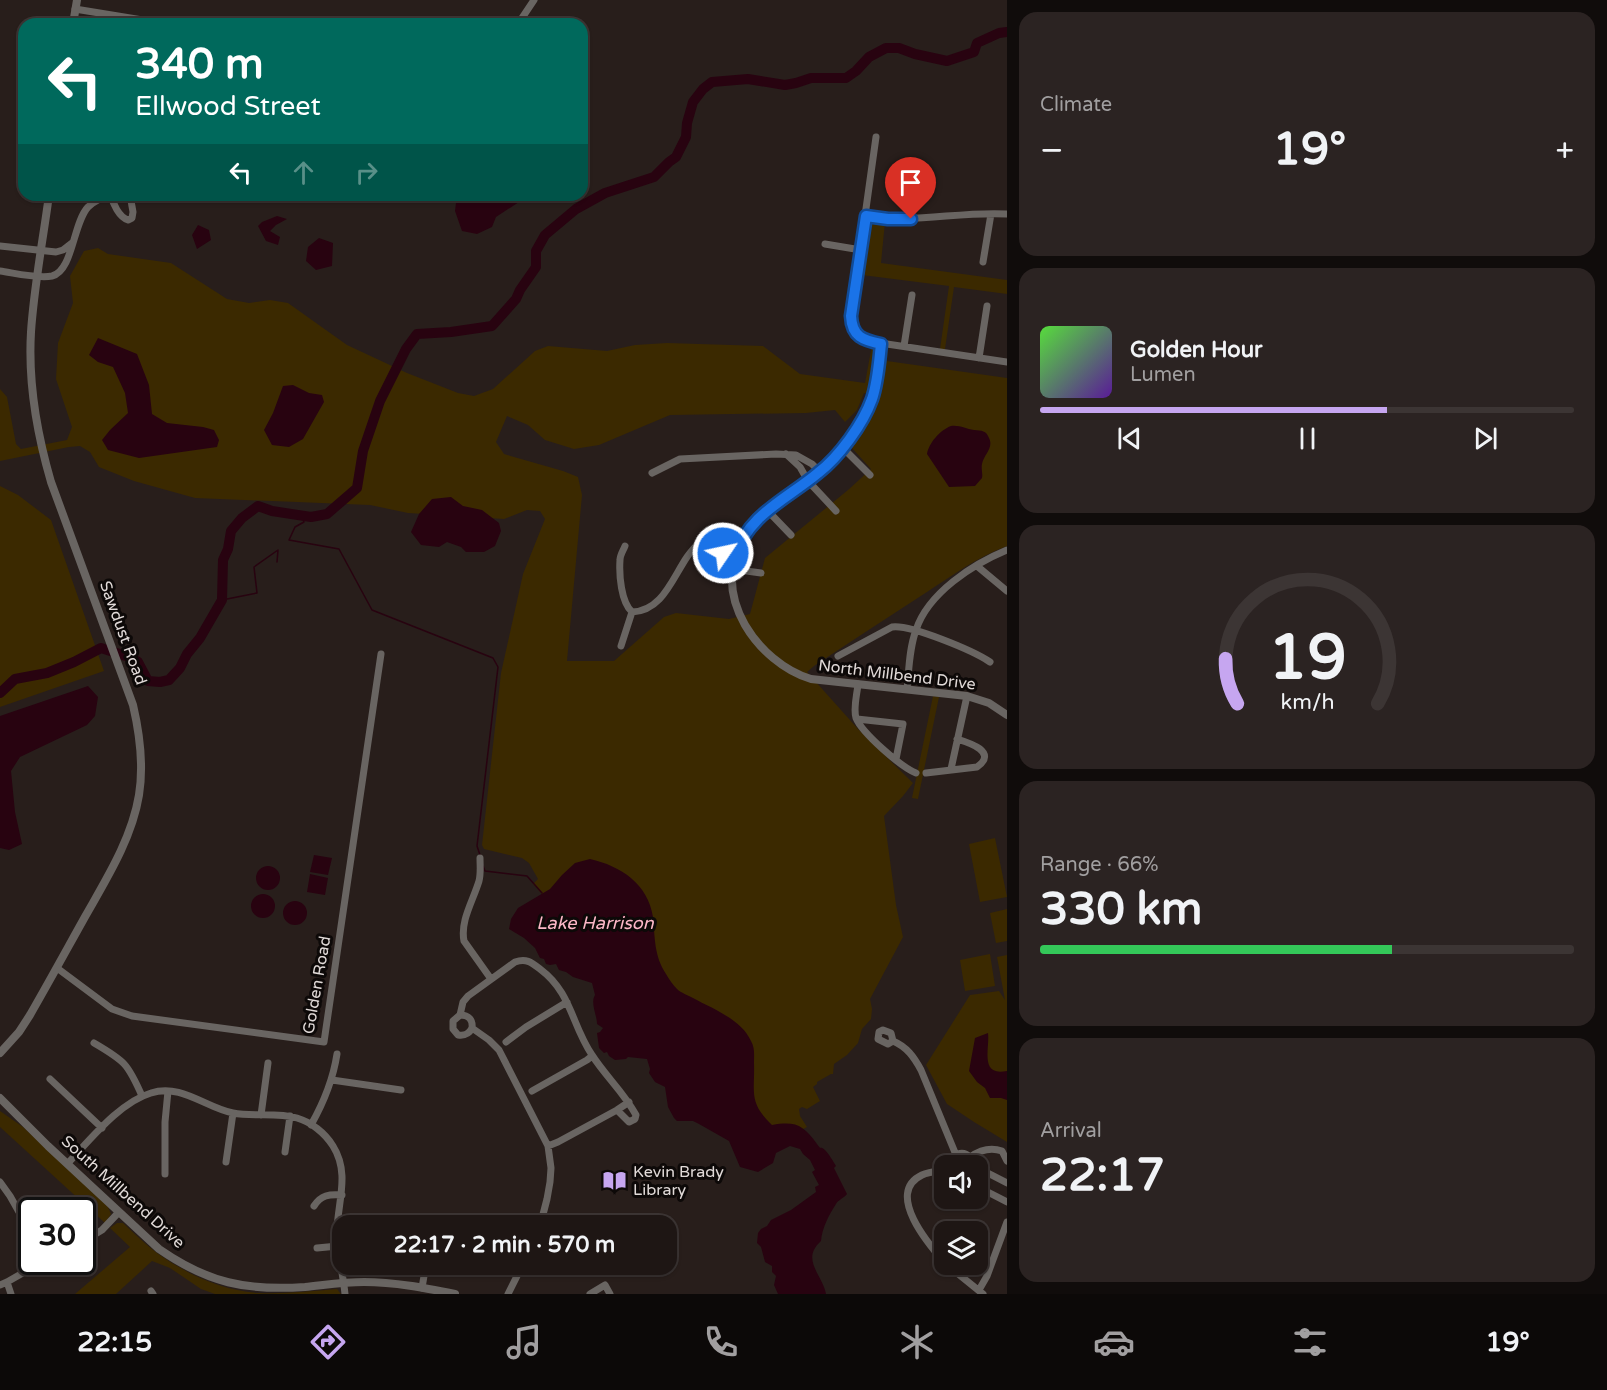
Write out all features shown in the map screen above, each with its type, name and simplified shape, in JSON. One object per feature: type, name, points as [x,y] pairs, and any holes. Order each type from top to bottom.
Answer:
[{"type":"street","points":[[522,18],[534,0]]},
{"type":"street","points":[[76,4],[140,18]]},
{"type":"street","points":[[876,137],[851,325],[856,333],[867,341],[1007,362]]},
{"type":"street","name":"Sawdust Road","points":[[0,1053],[19,1032],[30,1015],[108,876],[126,838],[137,807],[141,775],[140,741],[134,705],[51,482],[37,422],[31,359],[32,324],[48,201]]},
{"type":"street","points":[[0,272],[50,276],[60,272],[66,262],[81,216],[96,201]]},
{"type":"street","points":[[113,201],[123,218],[128,220],[132,218],[133,212],[131,201]]},
{"type":"street","points":[[983,262],[991,214]]},
{"type":"street","points":[[866,216],[911,219],[1007,214]]},
{"type":"street","points":[[0,246],[56,252],[72,243]]},
{"type":"street","points":[[825,244],[861,250]]},
{"type":"street","points":[[904,346],[912,295]]},
{"type":"street","points":[[979,358],[987,306]]},
{"type":"street","name":"North Millbend Drive","points":[[881,344],[872,399],[854,432],[819,472],[767,510],[748,530],[738,546],[732,569],[732,588],[737,609],[748,630],[779,663],[796,674],[811,679],[967,696],[989,703],[1007,715]]},
{"type":"street","points":[[842,447],[870,475]]},
{"type":"street","points":[[652,473],[672,462],[690,457],[786,454],[796,455],[806,460],[819,472]]},
{"type":"street","points":[[786,454],[804,471],[808,481],[836,511]]},
{"type":"street","points":[[767,510],[791,535]]},
{"type":"street","points":[[625,546],[619,558],[622,593],[627,607],[632,612],[640,612],[661,599],[688,555],[702,539],[715,539],[738,546]]},
{"type":"street","points":[[696,547],[735,557]]},
{"type":"street","points":[[907,689],[915,630],[929,604],[987,559],[1007,550]]},
{"type":"street","points":[[977,566],[1007,591]]},
{"type":"street","points":[[732,569],[761,573]]},
{"type":"street","points":[[621,646],[632,612]]},
{"type":"street","points":[[838,656],[892,627],[905,627],[981,656],[990,662]]},
{"type":"street","name":"Golden Road","points":[[57,968],[112,1009],[132,1016],[324,1042],[381,654]]},
{"type":"street","points":[[858,684],[855,711],[864,732],[903,766],[916,773]]},
{"type":"street","points":[[951,769],[967,696]]},
{"type":"street","points":[[857,719],[903,724],[896,759]]},
{"type":"street","points":[[926,773],[977,767],[983,763],[983,752],[978,747],[957,740]]},
{"type":"street","points":[[480,858],[479,880],[463,934],[464,941],[491,979]]},
{"type":"street","points":[[460,1015],[471,1019],[472,1028],[465,1035],[458,1035],[453,1029],[453,1021],[460,1015],[463,1002],[515,962],[527,960],[551,977],[560,989],[592,1056],[629,1102],[636,1115],[635,1119],[629,1122],[617,1110]]},
{"type":"street","points":[[506,1042],[526,1026],[567,1002]]},
{"type":"street","points":[[472,1028],[499,1050],[548,1146],[550,1182],[543,1215]]},
{"type":"street","points":[[893,1041],[908,1050],[921,1070],[956,1155],[964,1153],[967,1155]]},
{"type":"street","points":[[94,1043],[125,1063],[142,1096]]},
{"type":"street","points":[[311,1125],[332,1080],[337,1054]]},
{"type":"street","points":[[532,1091],[592,1056]]},
{"type":"street","points":[[261,1115],[268,1063]]},
{"type":"street","points":[[50,1079],[102,1128]]},
{"type":"street","points":[[332,1080],[401,1090]]},
{"type":"street","points":[[68,1164],[117,1113],[132,1101],[157,1091],[177,1092],[233,1113],[290,1116],[320,1131],[334,1147],[342,1174],[339,1215]]},
{"type":"street","points":[[165,1174],[165,1122],[168,1091]]},
{"type":"street","name":"South Millbend Drive","points":[[0,1098],[10,1110],[159,1249],[205,1275],[238,1285],[261,1288],[308,1287],[344,1282],[387,1283],[455,1294]]},
{"type":"street","points":[[548,1146],[629,1102]]},
{"type":"street","points":[[226,1162],[233,1113]]},
{"type":"street","points":[[285,1152],[290,1116]]},
{"type":"street","points":[[973,1155],[994,1148],[1002,1151],[1007,1161]]},
{"type":"street","points":[[934,1172],[916,1179],[908,1192],[908,1200],[910,1213],[916,1226],[934,1252]]},
{"type":"street","points":[[988,1174],[1007,1184]]},
{"type":"street","points":[[0,1182],[18,1210]]},
{"type":"street","points":[[988,1192],[1007,1202]]},
{"type":"street","points":[[314,1206],[324,1196],[342,1195]]},
{"type":"street","points":[[96,1234],[118,1212]]},
{"type":"street","points":[[959,1275],[981,1292],[1007,1222]]},
{"type":"street","points":[[317,1248],[332,1247]]},
{"type":"street","points":[[11,1294],[4,1284],[20,1275]]},
{"type":"street","points":[[343,1275],[345,1294]]},
{"type":"street","points":[[422,1288],[424,1275]]},
{"type":"street","points":[[508,1294],[518,1275]]},
{"type":"street","points":[[590,1294],[605,1286],[610,1294]]},
{"type":"shaded area","points":[[872,221],[885,222],[881,263],[1007,280],[1007,294],[954,287],[945,349],[940,349],[949,286],[862,275],[868,225]]},
{"type":"shaded area","points":[[98,248],[108,254],[171,263],[227,299],[249,303],[270,300],[288,303],[347,345],[407,373],[458,393],[474,396],[493,389],[535,351],[548,346],[607,351],[635,345],[667,343],[763,346],[800,374],[865,383],[872,345],[877,349],[878,386],[883,354],[888,348],[887,361],[1007,378],[1007,546],[966,567],[807,672],[858,729],[913,783],[884,816],[896,905],[903,937],[870,999],[871,1019],[862,1029],[858,1043],[834,1064],[833,1074],[817,1082],[813,1087],[820,1101],[807,1109],[802,1107],[799,1109],[800,1116],[807,1127],[788,1137],[779,1138],[613,975],[533,884],[538,879],[529,863],[522,858],[484,849],[482,845],[501,673],[523,574],[545,519],[540,511],[527,510],[504,519],[408,513],[370,505],[195,498],[134,481],[99,467],[90,452],[80,446],[0,461],[0,389],[7,397],[16,444],[21,449],[67,440],[72,427],[56,379],[58,343],[73,303],[70,276],[84,251]],"holes":[[[864,393],[877,396],[872,410],[851,447],[871,469],[765,558],[750,614],[729,619],[676,613],[664,617],[614,661],[567,661],[582,495],[578,477],[504,454],[496,442],[507,416],[528,425],[545,440],[574,449],[599,445],[670,415],[806,413],[835,410],[845,422],[857,410]]]},
{"type":"shaded area","points":[[0,486],[18,495],[51,520],[104,671],[0,707]]},
{"type":"shaded area","points":[[933,696],[939,697],[918,799],[912,798]]},
{"type":"shaded area","points":[[995,838],[1007,897],[980,902],[969,844]]},
{"type":"shaded area","points":[[1007,909],[1007,941],[996,943],[990,913]]},
{"type":"shaded area","points":[[990,954],[995,986],[965,991],[960,960]]},
{"type":"shaded area","points":[[1007,955],[1007,1142],[947,1104],[926,1065],[970,995],[999,991],[1005,1000],[997,957]]},
{"type":"shaded area","points":[[0,1111],[23,1127],[108,1207],[111,1214],[105,1223],[96,1215],[96,1197],[77,1197],[0,1127]]},
{"type":"shaded area","points":[[117,1223],[123,1223],[168,1261],[219,1285],[245,1292],[288,1293],[337,1289],[341,1294],[215,1294],[201,1289],[170,1268],[152,1261],[116,1294],[75,1294],[130,1247],[110,1228]]},
{"type":"water","points":[[456,201],[519,201],[496,217],[492,227],[477,234],[462,231],[455,211]]},
{"type":"water","points":[[277,216],[287,219],[270,231],[280,237],[278,245],[266,241],[258,226]]},
{"type":"water","points":[[198,225],[209,230],[211,240],[197,249],[192,235]]},
{"type":"water","points":[[319,238],[333,243],[332,266],[316,270],[306,261],[308,247]]},
{"type":"water","points":[[98,338],[137,354],[149,385],[152,414],[167,423],[214,430],[219,440],[217,447],[139,458],[108,450],[102,440],[128,413],[125,393],[113,367],[98,362],[89,355]]},
{"type":"water","points":[[293,385],[309,393],[322,395],[324,402],[303,439],[289,447],[272,445],[264,430],[283,386]]},
{"type":"water","points":[[951,426],[983,431],[989,438],[990,448],[983,460],[982,478],[975,486],[949,487],[927,454],[936,437]]},
{"type":"water","points":[[451,497],[463,506],[482,510],[499,523],[501,531],[495,546],[484,552],[466,552],[461,547],[447,542],[439,547],[421,545],[411,532],[419,514],[432,499]]},
{"type":"water","points":[[88,686],[98,697],[95,716],[87,725],[20,757],[11,771],[15,812],[22,844],[9,850],[0,848],[0,716]]},
{"type":"water","points":[[314,855],[332,858],[328,875],[310,872]]},
{"type":"water","name":"Lake Harrison","points":[[590,859],[612,866],[639,886],[650,905],[659,960],[676,987],[683,993],[726,1015],[746,1033],[754,1049],[754,1097],[764,1117],[772,1125],[793,1124],[803,1129],[826,1152],[836,1166],[834,1168],[847,1194],[837,1203],[831,1213],[824,1226],[821,1241],[812,1255],[814,1268],[826,1294],[778,1294],[774,1285],[776,1276],[772,1272],[772,1266],[765,1262],[761,1247],[757,1243],[758,1233],[771,1220],[791,1210],[816,1192],[815,1187],[819,1185],[812,1172],[815,1170],[810,1160],[800,1149],[790,1146],[776,1153],[773,1163],[758,1172],[740,1167],[729,1141],[693,1121],[677,1121],[668,1107],[665,1087],[655,1082],[649,1073],[647,1059],[628,1057],[615,1060],[599,1048],[597,1033],[603,1028],[597,1024],[592,983],[559,970],[556,964],[546,964],[535,948],[509,929],[511,919],[518,908],[550,889],[575,863]]},
{"type":"water","points":[[268,866],[273,867],[279,873],[279,883],[273,889],[268,890],[263,889],[257,883],[256,878],[257,873],[263,867]]},
{"type":"water","points":[[310,874],[328,878],[325,895],[307,892]]},
{"type":"water","points":[[263,894],[268,895],[274,901],[274,911],[268,917],[263,918],[258,917],[252,911],[251,906],[252,901],[258,895]]},
{"type":"water","points":[[295,901],[300,902],[306,908],[306,918],[300,924],[295,925],[290,924],[284,918],[283,913],[284,908],[290,902]]},
{"type":"water","points":[[988,1033],[989,1066],[998,1072],[1007,1071],[1007,1100],[990,1098],[985,1088],[969,1071],[975,1038]]},
{"type":"waterway","points":[[0,693],[15,679],[47,673],[101,648],[138,662],[148,681],[169,680],[200,638],[222,600],[223,560],[228,549],[231,531],[242,518],[258,506],[272,511],[311,517],[327,514],[357,488],[363,451],[380,401],[406,349],[417,334],[492,326],[516,299],[536,267],[536,251],[545,235],[576,209],[605,193],[654,177],[676,157],[686,137],[693,102],[712,82],[748,79],[785,85],[811,78],[846,78],[869,57],[886,48],[899,48],[947,61],[974,52],[977,43],[999,33],[1007,32]]},
{"type":"waterway","points":[[302,517],[304,522],[295,527],[289,540],[339,549],[372,610],[493,658],[498,667],[477,846],[480,855]]},
{"type":"waterway","points":[[222,600],[257,593],[254,567],[278,550],[277,562]]},
{"type":"waterway","points":[[483,866],[485,871],[527,876],[542,893]]},
{"type":"place","name":"Kevin Brady Library","points":[[615,1181]]},
{"type":"route","points":[[723,553],[735,557],[742,538],[757,519],[828,464],[854,432],[866,412],[876,381],[881,344],[861,338],[851,325],[866,216],[911,219]]}]
